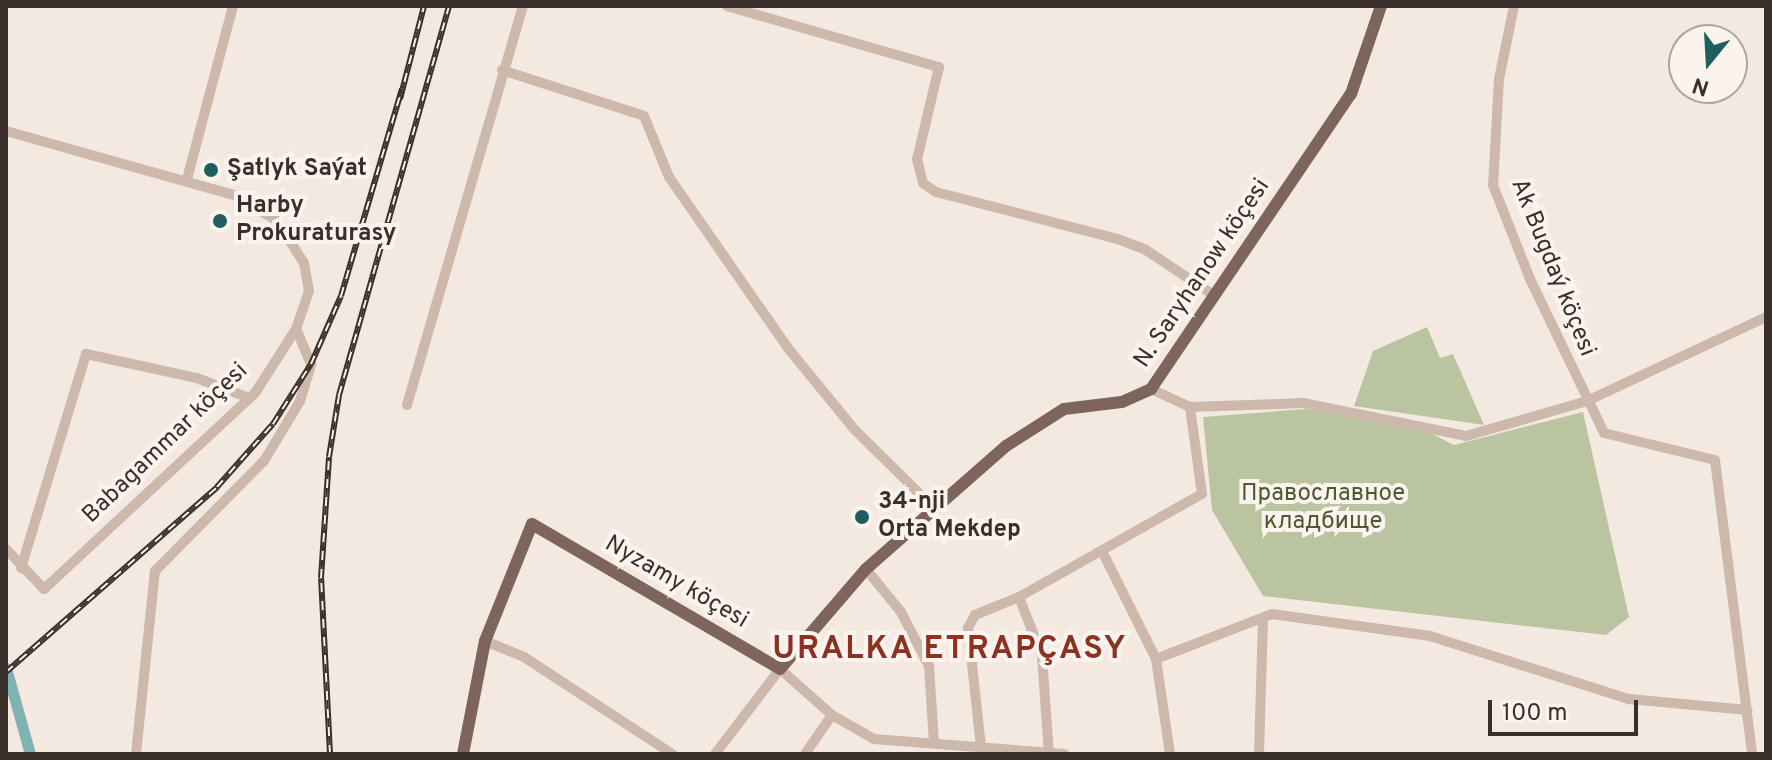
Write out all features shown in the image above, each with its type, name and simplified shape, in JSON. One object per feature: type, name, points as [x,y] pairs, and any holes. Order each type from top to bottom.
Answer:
[{"type":"main road","name":"N. Saryhanow köçesi","points":[[780,669],[866,569],[1006,446],[1064,409],[1122,402],[1151,389],[1351,94],[1381,6]]},
{"type":"main road","name":"Nyzamy köçesi","points":[[485,641],[532,524],[780,669]]},
{"type":"main road","points":[[463,754],[485,641]]},
{"type":"street","points":[[6,131],[187,179],[233,6]]},
{"type":"street","points":[[407,405],[523,6]]},
{"type":"street","points":[[727,6],[939,67],[917,159],[923,183],[936,192],[1118,239],[1146,250],[1215,296]]},
{"type":"street","name":"Ak Bugdaý köçesi","points":[[1514,6],[1499,79],[1493,185],[1530,279],[1604,433],[1715,460],[1747,710]]},
{"type":"street","points":[[502,70],[644,116],[669,177],[787,347],[855,430],[933,507]]},
{"type":"street","name":"Babagammar köçesi","points":[[6,549],[44,589],[249,398],[296,329],[309,291],[304,263],[276,220],[234,195],[187,179]]},
{"type":"street","points":[[1151,389],[1190,407],[1303,403],[1466,436],[1587,401],[1766,317]]},
{"type":"street","points":[[136,754],[155,571],[264,461],[300,401],[311,364],[296,329]]},
{"type":"street","points":[[21,568],[86,354],[197,378],[249,398]]},
{"type":"street","points":[[978,749],[968,628],[975,615],[1019,597],[1202,494],[1190,407]]},
{"type":"street","points":[[1102,551],[1156,659],[1170,754]]},
{"type":"street","points":[[866,569],[901,612],[929,666],[931,747]]},
{"type":"street","points":[[1019,597],[1042,656],[1049,753]]},
{"type":"street","points":[[1156,659],[1272,614],[1430,636],[1629,699],[1747,710],[1752,754]]},
{"type":"street","points":[[1259,754],[1263,618]]},
{"type":"street","points":[[485,641],[524,657],[672,754]]},
{"type":"street","name":"Nyzamy köçesi","points":[[780,669],[832,715],[874,739],[931,747],[1064,754]]},
{"type":"street","name":"N. Saryhanow köçesi","points":[[715,754],[780,669]]},
{"type":"street","points":[[805,754],[832,715]]},
{"type":"green space","points":[[1427,327],[1440,358],[1453,354],[1484,425],[1354,406],[1373,351]]},
{"type":"green space","name":"Православное кладбище","points":[[1306,409],[1426,431],[1454,445],[1583,412],[1629,617],[1606,635],[1263,596],[1212,510],[1203,417]]},
{"type":"waterway","points":[[6,668],[30,754]]},
{"type":"railway","points":[[400,99],[424,6]]},
{"type":"railway","points":[[330,754],[321,578],[329,457],[339,395],[449,6]]},
{"type":"railway","points":[[6,672],[217,487],[273,424],[311,364],[341,296],[402,89]]},
{"type":"place","name":"Şatlyk Saýat","points":[[211,170]]},
{"type":"place","name":"Harby Prokuraturasy","points":[[220,221]]},
{"type":"place","name":"34-nji Orta Mekdep","points":[[862,517]]},
{"type":"district","name":"URALKA ETRAPÇASY","points":[[950,650]]}]
